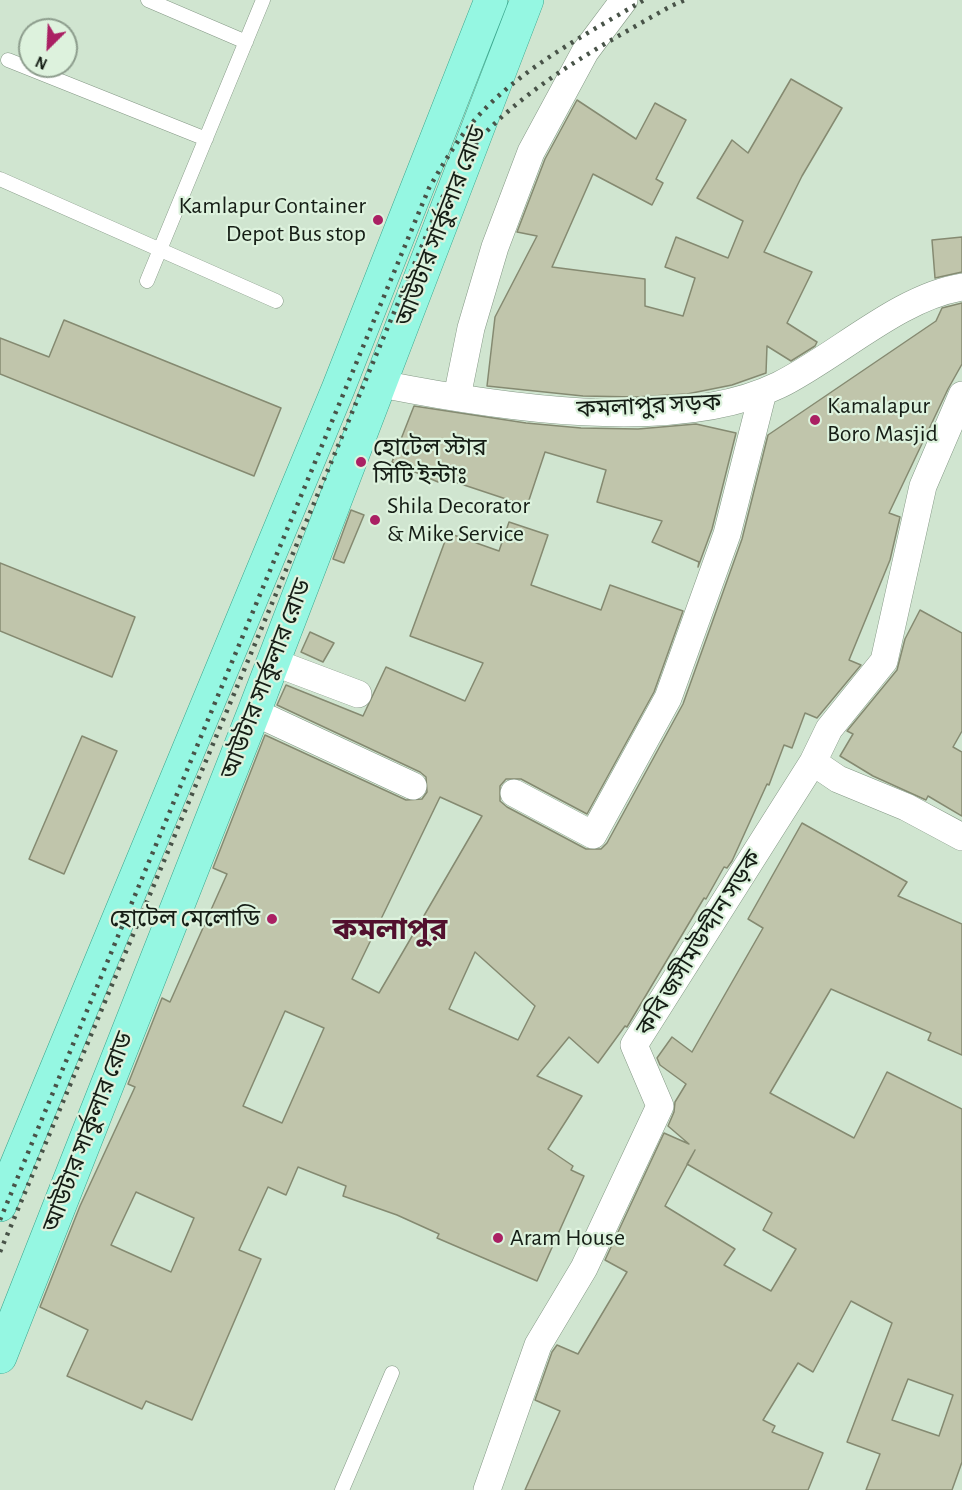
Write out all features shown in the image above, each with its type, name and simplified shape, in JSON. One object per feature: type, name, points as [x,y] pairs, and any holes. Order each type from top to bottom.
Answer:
[{"type":"main road","name":"আউটার সার্কুলার রোড","points":[[0,1204],[338,389],[491,0]]},
{"type":"main road","name":"আউটার সার্কুলার রোড","points":[[0,1357],[254,712],[527,0]]},
{"type":"street","points":[[457,397],[471,328],[495,248],[531,152],[585,52],[624,0]]},
{"type":"street","name":"কমলাপুর সড়ক","points":[[381,384],[515,407],[607,412],[675,410],[739,401],[782,384],[891,316],[941,291],[962,287]]},
{"type":"street","points":[[514,793],[593,835],[668,698],[727,534],[763,392]]},
{"type":"street","points":[[962,395],[923,486],[884,661],[830,729],[813,762],[838,779],[906,807],[962,837]]},
{"type":"street","points":[[273,662],[358,694]]},
{"type":"street","points":[[254,712],[413,786]]},
{"type":"street","name":"কবি জসীমউদ্দীন সড়ক","points":[[487,1490],[538,1345],[584,1268],[660,1106],[634,1045],[813,762]]},
{"type":"lane","points":[[148,0],[246,42]]},
{"type":"lane","points":[[147,281],[263,0]]},
{"type":"lane","points":[[8,60],[206,139]]},
{"type":"lane","points":[[0,179],[276,302]]},
{"type":"lane","points":[[342,1490],[392,1373]]},
{"type":"building","points":[[791,79],[842,108],[802,176],[764,252],[812,272],[787,323],[817,342],[815,346],[791,361],[767,346],[766,373],[732,385],[687,394],[636,397],[583,396],[487,386],[495,317],[537,236],[517,232],[545,159],[577,100],[636,139],[655,103],[686,120],[656,179],[663,183],[652,205],[593,174],[552,267],[645,279],[645,306],[683,316],[695,278],[665,267],[676,237],[728,258],[743,221],[697,198],[732,140],[748,153]]},
{"type":"building","points":[[962,237],[962,272],[935,278],[932,240]]},
{"type":"building","points":[[962,303],[962,364],[889,513],[900,517],[890,560],[849,660],[861,665],[817,718],[805,713],[792,748],[784,745],[769,785],[767,784],[732,861],[727,868],[724,867],[706,899],[704,898],[627,1027],[625,1026],[598,1063],[569,1037],[537,1076],[582,1096],[548,1149],[573,1166],[571,1170],[584,1176],[537,1281],[437,1238],[439,1234],[397,1215],[343,1196],[346,1186],[298,1167],[286,1195],[268,1187],[239,1250],[261,1259],[192,1420],[146,1401],[142,1409],[67,1376],[88,1330],[40,1307],[80,1206],[135,1087],[128,1084],[162,998],[170,1002],[227,874],[213,868],[265,735],[406,800],[422,799],[427,792],[426,777],[420,772],[277,705],[286,685],[363,716],[386,667],[465,701],[483,663],[410,636],[448,533],[499,551],[509,522],[548,535],[531,585],[601,610],[610,585],[683,611],[654,692],[587,814],[521,779],[506,779],[500,786],[500,801],[507,807],[586,849],[601,849],[607,843],[683,704],[742,539],[768,435],[936,321],[942,308]],"holes":[[[440,797],[482,816],[379,993],[352,979]],[[475,952],[535,1006],[518,1040],[449,1009]],[[285,1011],[324,1028],[282,1123],[243,1106]],[[136,1192],[194,1218],[171,1272],[111,1245]]]},
{"type":"building","points":[[64,320],[281,408],[254,476],[0,374],[0,338],[49,357]]},
{"type":"building","points":[[414,406],[526,423],[581,428],[638,429],[696,424],[736,433],[712,529],[698,567],[699,562],[652,542],[662,521],[597,502],[606,470],[545,452],[527,506],[440,477],[438,482],[392,462]]},
{"type":"building","points":[[351,510],[364,515],[344,563],[333,559]]},
{"type":"building","points":[[0,563],[135,617],[112,677],[0,631]]},
{"type":"building","points":[[920,610],[962,633],[962,731],[953,747],[962,752],[962,816],[928,796],[926,800],[873,776],[840,756],[853,734],[847,731],[897,670],[905,639]]},
{"type":"building","points":[[310,632],[334,643],[323,662],[301,652]]},
{"type":"building","points":[[82,736],[117,751],[64,874],[29,859]]},
{"type":"building","points":[[802,823],[907,882],[898,896],[962,924],[962,1055],[928,1040],[931,1033],[831,989],[770,1093],[854,1138],[887,1072],[962,1109],[962,1462],[952,1490],[866,1490],[880,1454],[847,1442],[892,1323],[851,1301],[813,1372],[798,1363],[763,1420],[775,1426],[772,1432],[823,1453],[808,1490],[525,1490],[560,1411],[535,1400],[552,1352],[557,1345],[578,1354],[627,1272],[605,1260],[664,1133],[689,1144],[668,1126],[674,1112],[675,1102],[686,1084],[660,1065],[657,1058],[672,1037],[692,1052],[763,928],[748,919]],"holes":[[[687,1164],[772,1213],[763,1230],[796,1249],[771,1291],[724,1265],[735,1249],[665,1206]],[[908,1379],[953,1395],[939,1436],[892,1420]]]},
{"type":"railway","points":[[0,1220],[429,188],[472,123],[510,86],[576,40],[644,0]]},
{"type":"railway","points":[[0,1252],[442,198],[479,140],[527,96],[598,48],[685,0]]},
{"type":"place","name":"Kamlapur Container Depot Bus stop","points":[[378,220]]},
{"type":"place","name":"Kamalapur Boro Masjid","points":[[815,420]]},
{"type":"place","name":"হোটেল স্টার সিটি ইন্টাঃ","points":[[361,462]]},
{"type":"place","name":"Shila Decorator & Mike Service","points":[[375,520]]},
{"type":"place","name":"হোটেল মেলোডি","points":[[272,919]]},
{"type":"place","name":"Aram House","points":[[498,1238]]},
{"type":"district","name":"কমলাপুর","points":[[390,930]]}]
